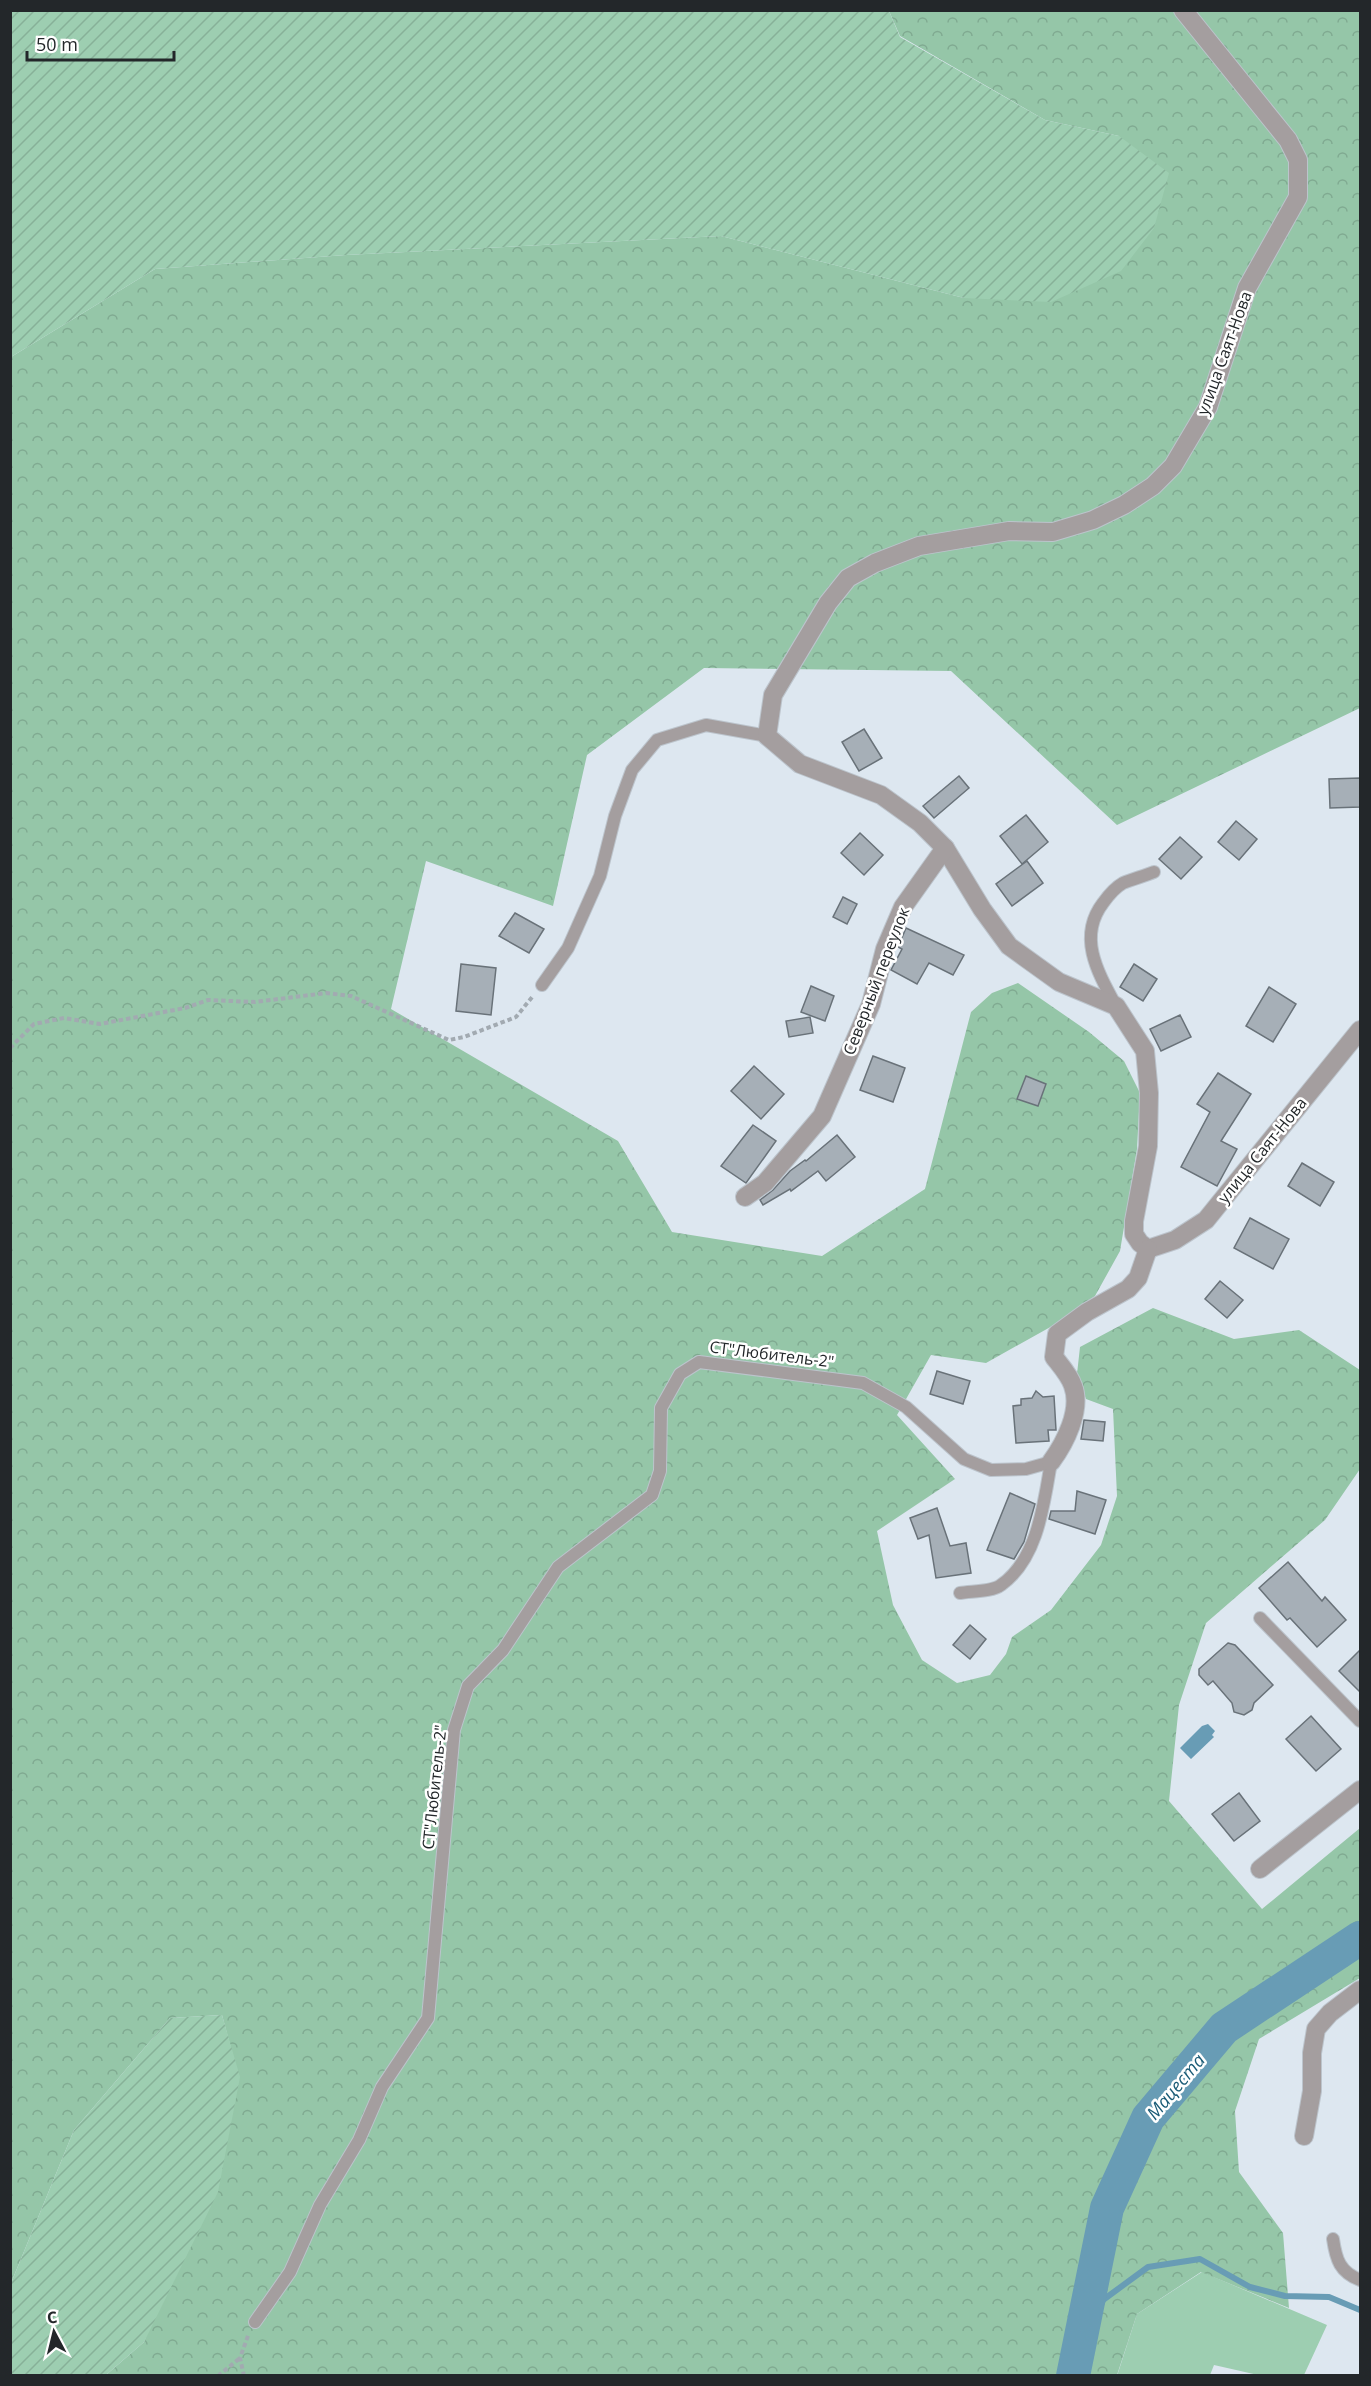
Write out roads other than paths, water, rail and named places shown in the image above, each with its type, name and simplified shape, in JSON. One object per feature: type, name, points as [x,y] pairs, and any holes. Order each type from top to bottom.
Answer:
[{"type":"street","name":"улица Саят-Нова","points":[[767,736],[772,695],[828,603],[848,578],[876,563],[919,546],[1009,531],[1053,532],[1093,520],[1124,505],[1153,486],[1173,466],[1202,417],[1247,288],[1298,196],[1298,160],[1288,140],[1183,10]]},
{"type":"street","points":[[767,736],[800,764],[881,795],[920,822],[945,848],[982,909],[1009,946],[1059,982],[1116,1006],[1146,1051],[1149,1094],[1148,1146],[1134,1221],[1134,1234],[1140,1244],[1148,1249],[1138,1278],[1128,1289],[1087,1312],[1057,1334],[1054,1357],[1073,1385],[1076,1403],[1062,1447],[1051,1462]]},
{"type":"street","name":"Северный переулок","points":[[745,1197],[765,1183],[822,1116],[871,1004],[885,950],[903,907],[945,848]]},
{"type":"street","name":"улица Саят-Нова","points":[[1148,1249],[1175,1240],[1206,1220],[1360,1030]]},
{"type":"street","points":[[1260,1869],[1360,1790]]},
{"type":"street","points":[[1304,2136],[1312,2091],[1312,2053],[1316,2029],[1330,2013],[1360,1990]]},
{"type":"lane","points":[[542,985],[568,948],[600,876],[615,816],[632,770],[657,740],[706,725],[767,736]]},
{"type":"lane","points":[[1116,1006],[1097,970],[1089,934],[1095,913],[1121,884],[1154,872]]},
{"type":"lane","name":"СТ\"Любитель-2\"","points":[[255,2322],[290,2272],[320,2205],[359,2140],[382,2087],[429,2018],[454,1730],[468,1686],[503,1650],[558,1567],[652,1495],[660,1470],[661,1408],[680,1374],[699,1362],[863,1383],[906,1407],[964,1459],[991,1470],[1026,1469],[1051,1462]]},
{"type":"lane","points":[[960,1593],[1000,1587],[1018,1567],[1035,1539],[1042,1515],[1051,1462]]},
{"type":"lane","points":[[1260,1618],[1360,1720]]},
{"type":"lane","points":[[1333,2239],[1337,2262],[1350,2276],[1360,2280]]},
{"type":"water","points":[[1208,1724],[1215,1731],[1212,1735],[1214,1737],[1191,1759],[1180,1748],[1202,1726]]},
{"type":"waterway","name":"Мацеста","points":[[1073,2376],[1107,2208],[1148,2118],[1224,2028],[1360,1938]]},
{"type":"waterway","points":[[1073,2373],[1103,2300],[1148,2267],[1200,2259],[1250,2287],[1285,2296],[1329,2297],[1360,2310]]}]
